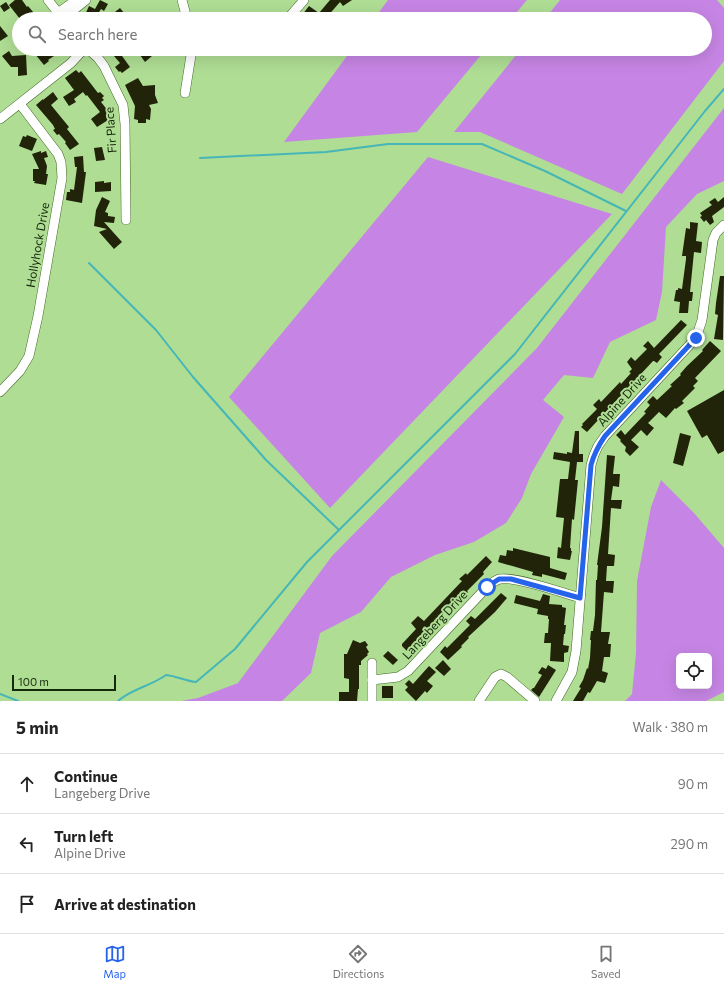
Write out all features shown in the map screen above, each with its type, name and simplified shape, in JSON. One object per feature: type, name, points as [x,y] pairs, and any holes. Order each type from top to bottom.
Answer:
[{"type":"street","points":[[48,0],[57,12]]},
{"type":"street","points":[[65,12],[76,0]]},
{"type":"street","points":[[68,12],[86,0]]},
{"type":"street","points":[[182,0],[185,12]]},
{"type":"street","points":[[294,12],[304,0]]},
{"type":"street","points":[[0,119],[71,63],[78,56]]},
{"type":"street","name":"Fir Place","points":[[95,56],[104,66],[123,104],[125,124],[126,220]]},
{"type":"street","points":[[184,93],[191,56]]},
{"type":"street","name":"Hollyhock Drive","points":[[0,392],[20,371],[29,356],[38,316],[62,178],[61,162],[58,154],[20,104]]},
{"type":"street","name":"Alpine Drive","points":[[556,701],[567,683],[574,663],[591,465],[594,455],[605,436],[696,338],[702,320],[712,244],[716,233],[724,224]]},
{"type":"street","name":"Langeberg Drive","points":[[372,680],[398,677],[408,671],[487,587],[499,579],[522,581],[580,598]]},
{"type":"street","points":[[372,663],[372,701]]},
{"type":"street","points":[[479,701],[495,677],[501,674],[507,677],[535,701]]},
{"type":"shaded area","points":[[388,0],[527,0],[517,12],[379,12]]},
{"type":"shaded area","points":[[560,0],[717,0],[724,8],[724,61],[622,194],[480,132],[454,132],[515,56],[712,56],[712,12],[551,12]]},
{"type":"shaded area","points":[[347,56],[480,56],[417,132],[284,142]]},
{"type":"shaded area","points":[[724,108],[724,181],[697,194],[666,227],[662,292],[656,320],[610,342],[593,378],[564,375],[543,400],[564,417],[531,474],[522,498],[506,523],[474,542],[435,555],[391,577],[361,612],[320,633],[311,673],[282,701],[181,701],[198,698],[238,683],[332,556],[537,348]]},
{"type":"shaded area","points":[[428,157],[612,214],[330,508],[229,397]]},
{"type":"shaded area","points":[[661,480],[694,513],[724,548],[724,692],[706,701],[625,701],[632,694],[636,653],[637,581],[651,507]]},
{"type":"building","points":[[15,0],[22,0],[33,12],[14,12],[9,5]]},
{"type":"building","points":[[100,0],[108,4],[104,11],[101,9],[99,12],[86,12],[89,6],[95,9]]},
{"type":"building","points":[[330,0],[352,0],[343,6],[340,2],[331,12],[320,12]]},
{"type":"building","points":[[6,2],[10,8],[4,12],[0,6]]},
{"type":"building","points":[[309,6],[318,12],[304,12]]},
{"type":"building","points":[[120,8],[123,12],[115,12]]},
{"type":"building","points":[[0,26],[8,36],[0,41]]},
{"type":"building","points":[[9,51],[12,56],[26,56],[27,75],[18,76],[18,67],[11,67],[2,56]]},
{"type":"building","points":[[37,56],[54,56],[48,60],[49,61],[44,65]]},
{"type":"building","points":[[114,56],[122,56],[130,67],[122,73],[120,71],[119,72],[115,67],[120,63]]},
{"type":"building","points":[[141,56],[152,56],[145,62]]},
{"type":"building","points":[[76,70],[79,73],[81,71],[98,93],[100,92],[104,96],[102,98],[104,100],[101,102],[113,117],[97,127],[91,119],[100,112],[87,95],[86,96],[83,92],[74,99],[76,102],[69,106],[63,97],[74,90],[65,78]]},
{"type":"building","points":[[138,78],[143,86],[155,85],[155,95],[158,103],[149,105],[151,109],[150,120],[146,119],[146,123],[138,123],[138,120],[134,119],[135,106],[125,85]]},
{"type":"building","points":[[53,92],[58,99],[51,105],[69,127],[67,129],[79,144],[70,150],[65,143],[66,142],[59,134],[57,135],[53,130],[55,129],[53,125],[36,105]]},
{"type":"building","points":[[27,135],[37,139],[32,151],[19,146],[23,136],[26,137]]},
{"type":"building","points":[[102,147],[105,160],[96,161],[94,148]]},
{"type":"building","points":[[41,151],[41,153],[46,151],[48,157],[44,158],[47,166],[46,174],[48,174],[46,185],[34,183],[35,181],[33,181],[33,169],[39,169],[32,154]]},
{"type":"building","points":[[83,156],[84,172],[86,172],[82,203],[66,200],[67,192],[70,192],[70,189],[74,190],[77,167],[75,167],[74,157]]},
{"type":"building","points":[[104,181],[104,183],[111,182],[111,191],[95,192],[95,182]]},
{"type":"building","points":[[102,197],[110,201],[105,212],[108,213],[108,216],[115,217],[114,223],[104,222],[122,242],[114,249],[99,232],[107,229],[94,226],[96,210]]},
{"type":"building","points":[[724,197],[724,207],[712,216],[714,222],[710,225],[706,220],[704,222],[700,217],[702,216],[700,213],[712,205],[709,202],[715,198],[718,202]]},
{"type":"building","points":[[690,222],[698,223],[696,241],[702,242],[701,253],[694,252],[690,292],[693,292],[692,301],[689,301],[688,313],[679,313],[680,302],[674,301],[676,290],[678,290],[678,288],[682,289],[686,256],[682,256],[686,228],[690,229]]},
{"type":"building","points":[[720,276],[724,276],[723,340],[714,339],[718,315],[715,314]]},
{"type":"building","points":[[681,320],[687,325],[659,354],[662,357],[657,363],[653,361],[587,432],[581,427],[583,425],[582,424],[597,409],[593,405],[599,399],[601,402],[631,373],[629,372],[632,369],[627,362],[631,357],[635,361],[647,349],[643,346],[648,341],[654,348]]},
{"type":"building","points":[[710,341],[721,351],[695,378],[698,381],[693,386],[695,388],[682,401],[684,403],[676,409],[675,408],[666,418],[659,412],[648,423],[654,428],[647,436],[641,430],[631,440],[639,447],[630,456],[625,451],[626,447],[616,435],[621,430],[625,435],[646,413],[644,412],[650,405],[647,402],[653,396],[657,400],[672,386],[670,385],[703,351],[702,350]]},
{"type":"building","points":[[724,390],[724,451],[718,454],[707,435],[702,438],[687,411]]},
{"type":"building","points":[[575,431],[579,431],[579,454],[583,454],[583,462],[577,462],[575,480],[578,480],[574,520],[572,519],[570,548],[572,551],[570,560],[557,558],[558,547],[561,548],[564,518],[556,517],[560,479],[568,479],[570,462],[553,459],[554,452],[567,454],[567,452],[572,453]]},
{"type":"building","points":[[680,433],[691,436],[683,466],[673,463]]},
{"type":"building","points":[[607,455],[615,456],[613,474],[620,474],[619,487],[613,486],[611,500],[622,500],[621,509],[611,508],[608,554],[615,555],[614,566],[607,566],[606,581],[614,581],[613,593],[604,592],[601,632],[610,632],[608,644],[611,644],[610,657],[604,657],[602,671],[608,673],[605,683],[597,681],[583,701],[573,701],[581,688],[579,687],[587,668],[588,669],[590,658],[590,640],[595,615],[597,565],[602,527]]},
{"type":"building","points":[[513,548],[550,557],[550,568],[567,573],[565,580],[542,574],[542,577],[532,575],[533,572],[498,562],[500,555],[506,556],[507,550],[513,551]]},
{"type":"building","points":[[486,556],[492,562],[483,572],[484,574],[467,591],[468,592],[462,599],[459,596],[407,651],[402,644],[416,629],[411,623],[418,616],[424,621],[462,581],[459,579],[466,573],[467,575]]},
{"type":"building","points":[[501,593],[507,598],[495,612],[468,637],[469,638],[461,646],[462,647],[448,660],[440,652],[445,646],[447,648],[470,625],[466,621],[471,616],[475,619]]},
{"type":"building","points":[[543,594],[550,596],[549,604],[562,605],[562,607],[566,608],[564,625],[566,625],[563,645],[569,646],[568,652],[564,653],[564,662],[550,661],[551,643],[544,643],[545,633],[548,633],[548,616],[537,614],[538,609],[514,603],[516,595],[540,601]]},
{"type":"building","points":[[353,640],[360,643],[365,641],[368,645],[366,647],[369,652],[367,654],[368,655],[361,661],[361,665],[359,665],[359,689],[357,701],[339,701],[339,692],[349,692],[349,679],[344,678],[344,654],[347,654]]},
{"type":"building","points":[[388,651],[398,660],[393,665],[383,656]]},
{"type":"building","points":[[443,660],[451,669],[444,676],[435,668]]},
{"type":"building","points":[[548,665],[556,670],[539,697],[531,690],[534,688],[542,675],[538,673],[542,667],[546,669]]},
{"type":"building","points":[[429,666],[436,672],[427,681],[433,686],[427,693],[425,691],[416,701],[405,690],[408,687],[405,684],[409,680],[413,684]]},
{"type":"building","points":[[382,686],[393,686],[393,698],[382,698]]},
{"type":"waterway","points":[[118,701],[129,693],[166,675],[196,682],[235,649],[307,562],[515,354],[705,111],[724,89]]},
{"type":"waterway","points":[[200,158],[326,152],[388,144],[482,144],[545,171],[626,211]]},
{"type":"waterway","points":[[89,263],[156,330],[193,377],[266,460],[339,530]]},
{"type":"waterway","points":[[0,694],[18,701]]},
{"type":"route","points":[[487,587],[499,579],[504,578],[522,581],[580,598],[591,465],[598,446],[605,436],[696,338]]}]
